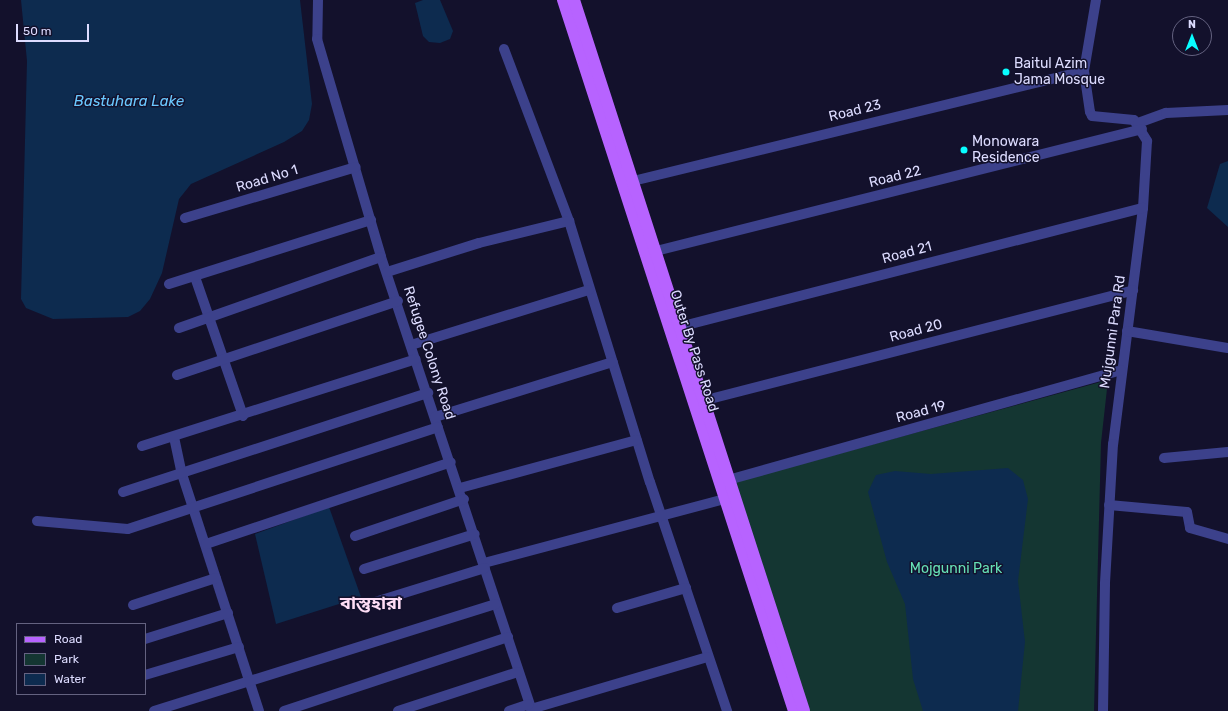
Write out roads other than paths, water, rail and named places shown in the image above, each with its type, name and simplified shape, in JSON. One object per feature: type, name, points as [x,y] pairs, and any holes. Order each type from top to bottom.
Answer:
[{"type":"main road","name":"Outer By Pass Road","points":[[563,0],[794,711]]},
{"type":"main road","name":"Outer By Pass Road","points":[[574,0],[656,251],[679,327],[706,400],[728,480],[804,711]]},
{"type":"street","name":"Refugee Colony Road","points":[[318,0],[317,39],[382,257],[464,499],[496,604],[531,708]]},
{"type":"street","points":[[1096,0],[1084,71],[1092,116],[1140,126]]},
{"type":"street","points":[[504,49],[569,221],[589,290],[637,440],[727,711]]},
{"type":"street","name":"Road 23","points":[[633,181],[1084,71]]},
{"type":"street","name":"Road 22","points":[[656,251],[1140,126],[1166,113],[1228,110]]},
{"type":"street","name":"Mujgunni Para Rd","points":[[1103,711],[1109,505],[1121,370],[1143,208],[1147,141],[1140,126]]},
{"type":"street","name":"Road No 1","points":[[185,218],[356,168]]},
{"type":"street","name":"Road 21","points":[[679,327],[1143,208]]},
{"type":"street","points":[[169,284],[371,220]]},
{"type":"street","points":[[387,272],[479,243],[569,221]]},
{"type":"street","points":[[179,328],[382,257]]},
{"type":"street","points":[[195,277],[243,416]]},
{"type":"street","points":[[411,345],[589,290]]},
{"type":"street","name":"Road 20","points":[[706,400],[1133,290]]},
{"type":"street","points":[[177,375],[398,301]]},
{"type":"street","points":[[1127,331],[1228,348]]},
{"type":"street","points":[[142,446],[243,416],[416,359]]},
{"type":"street","points":[[37,521],[128,529],[613,362]]},
{"type":"street","name":"Road 19","points":[[728,480],[1121,370]]},
{"type":"street","points":[[123,492],[428,393]]},
{"type":"street","points":[[174,437],[182,474],[259,711]]},
{"type":"street","points":[[460,488],[637,440]]},
{"type":"street","points":[[1164,458],[1228,452]]},
{"type":"street","points":[[206,544],[451,462]]},
{"type":"street","points":[[355,536],[464,499]]},
{"type":"street","points":[[375,602],[484,566],[662,514],[726,499]]},
{"type":"street","points":[[1109,505],[1187,512],[1190,528],[1228,539]]},
{"type":"street","points":[[364,569],[475,534]]},
{"type":"street","points":[[133,605],[216,578]]},
{"type":"street","points":[[617,608],[686,588]]},
{"type":"street","points":[[154,711],[248,680],[496,604]]},
{"type":"street","points":[[146,639],[228,613]]},
{"type":"street","points":[[284,711],[508,637]]},
{"type":"street","points":[[146,675],[238,647]]},
{"type":"street","points":[[509,711],[531,708],[708,657]]},
{"type":"street","points":[[398,711],[518,672]]},
{"type":"water","name":"Bastuhara Lake","points":[[21,0],[300,0],[312,104],[309,120],[302,131],[284,142],[191,184],[179,199],[162,273],[150,299],[140,311],[128,317],[53,319],[26,308],[21,299],[27,61]]},
{"type":"water","points":[[423,0],[440,0],[453,31],[450,39],[440,43],[429,42],[423,36],[415,3]]},
{"type":"water","points":[[1228,161],[1228,227],[1207,208],[1220,164]]},
{"type":"water","points":[[1008,468],[1023,480],[1028,499],[1018,581],[1025,642],[1018,711],[923,711],[913,679],[905,604],[887,562],[868,492],[876,475],[895,471],[931,474]]},
{"type":"water","points":[[329,507],[361,597],[276,624],[255,534]]},
{"type":"place","name":"Baitul Azim Jama Mosque","points":[[1006,72]]},
{"type":"place","name":"Monowara Residence","points":[[964,150]]},
{"type":"district","name":"বাস্তুহারা","points":[[371,603]]},
{"type":"park label","name":"Mojgunni Park","points":[[956,569]]}]
